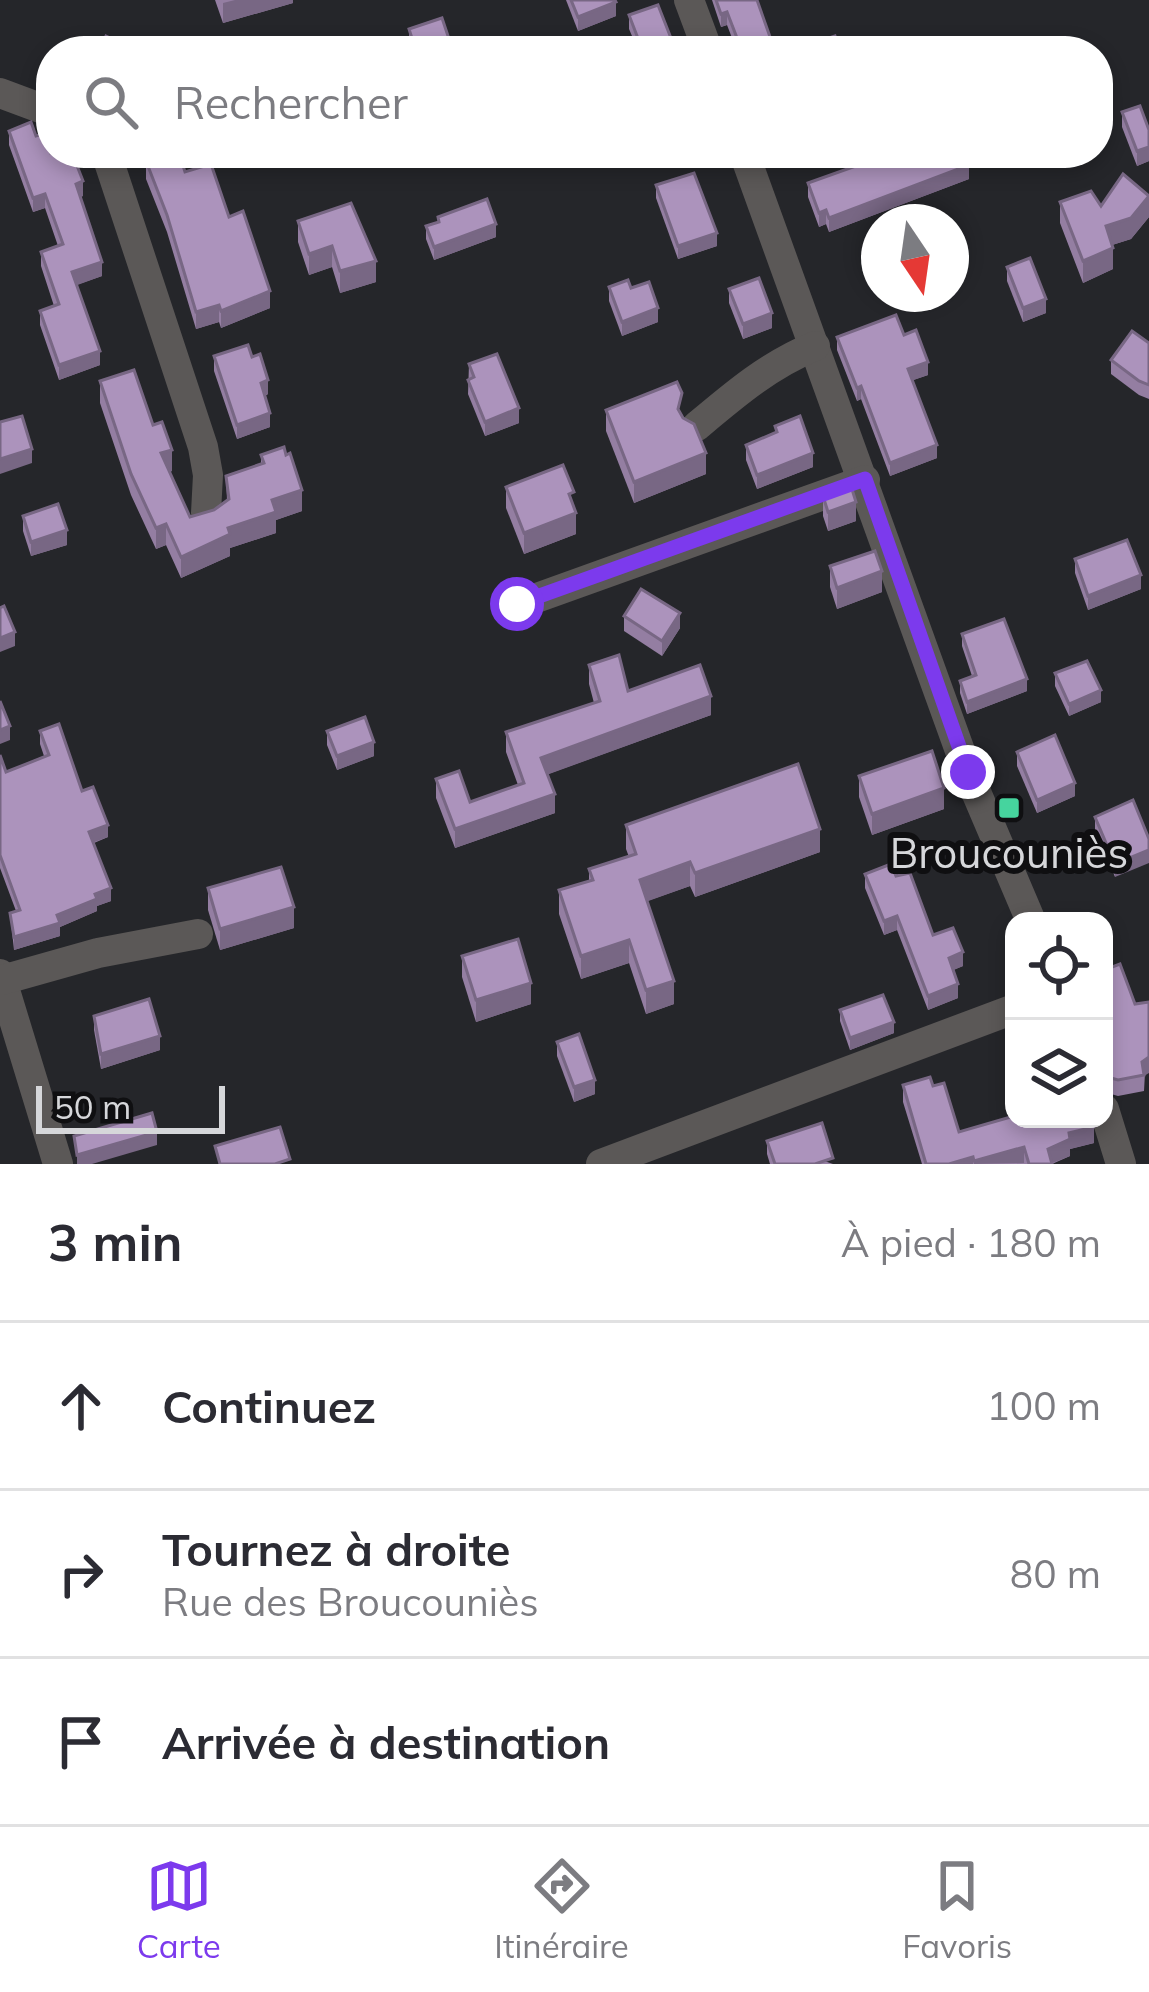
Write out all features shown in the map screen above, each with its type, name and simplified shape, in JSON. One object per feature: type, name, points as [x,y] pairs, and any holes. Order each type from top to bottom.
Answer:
[{"type":"street","points":[[689,0],[702,36]]},
{"type":"street","points":[[0,93],[36,106]]},
{"type":"street","points":[[111,168],[203,447],[208,475],[206,513]]},
{"type":"street","points":[[750,168],[968,772],[1027,912]]},
{"type":"street","points":[[697,426],[766,370],[815,346]]},
{"type":"street","points":[[517,604],[865,479]]},
{"type":"street","points":[[58,1164],[1,977],[199,934]]},
{"type":"street","points":[[601,1164],[1005,1013]]},
{"type":"street","points":[[1110,1128],[1120,1164]]},
{"type":"building","points":[[571,0],[615,0],[616,2],[578,17]]},
{"type":"building","points":[[716,0],[757,0],[770,36],[736,36],[727,12],[721,14]]},
{"type":"building","points":[[658,5],[670,36],[637,36],[629,15]]},
{"type":"building","points":[[442,18],[448,36],[411,36],[409,29]]},
{"type":"building","points":[[1140,106],[1149,130],[1149,147],[1137,151],[1122,112]]},
{"type":"building","points":[[31,122],[36,168],[78,168],[83,181],[76,184],[102,262],[72,272],[100,351],[59,365],[40,311],[59,304],[41,252],[63,244],[45,194],[33,198],[9,131]]},
{"type":"building","points":[[149,168],[184,168],[185,172],[212,168],[229,217],[243,211],[270,291],[221,311],[219,305],[196,312]]},
{"type":"building","points":[[850,168],[961,168],[829,218],[826,210],[819,213],[808,183]]},
{"type":"building","points":[[694,173],[717,233],[678,246],[656,185]]},
{"type":"building","points":[[1123,174],[1149,196],[1131,218],[1106,226],[1113,248],[1083,261],[1060,202],[1091,191],[1101,206]]},
{"type":"building","points":[[487,199],[496,224],[434,247],[426,226]]},
{"type":"building","points":[[351,203],[376,261],[340,271],[332,246],[309,254],[298,221]]},
{"type":"building","points":[[1030,258],[1046,299],[1023,308],[1007,267]]},
{"type":"building","points":[[759,278],[772,313],[743,324],[729,289]]},
{"type":"building","points":[[628,280],[631,288],[649,282],[658,308],[622,322],[609,287]]},
{"type":"building","points":[[896,315],[904,335],[916,330],[928,362],[908,369],[937,445],[890,463],[837,337]]},
{"type":"building","points":[[1132,331],[1149,343],[1149,385],[1111,360]]},
{"type":"building","points":[[248,345],[252,357],[260,354],[268,380],[261,383],[270,413],[237,425],[214,356]]},
{"type":"building","points":[[497,354],[519,408],[485,422],[468,380],[474,377],[469,364]]},
{"type":"building","points":[[134,370],[153,425],[162,422],[172,450],[161,453],[190,517],[214,510],[229,499],[226,476],[264,463],[261,455],[284,447],[302,490],[272,500],[276,512],[228,528],[230,534],[181,557],[166,524],[156,528],[131,474],[100,381]]},
{"type":"building","points":[[677,382],[682,393],[678,409],[694,424],[706,453],[634,482],[606,410]]},
{"type":"building","points":[[22,416],[32,449],[0,459],[0,422]]},
{"type":"building","points":[[800,416],[813,453],[757,475],[746,445]]},
{"type":"building","points":[[563,465],[576,513],[524,533],[506,487]]},
{"type":"building","points":[[851,486],[856,502],[828,512],[823,496]]},
{"type":"building","points":[[58,504],[67,530],[31,542],[23,516]]},
{"type":"building","points":[[1127,540],[1141,575],[1088,596],[1075,559]]},
{"type":"building","points":[[875,551],[882,571],[837,588],[830,566]]},
{"type":"building","points":[[641,589],[680,613],[662,641],[624,616]]},
{"type":"building","points":[[4,606],[15,632],[0,638],[0,608]]},
{"type":"building","points":[[1004,619],[1027,679],[967,702],[960,681],[976,675],[962,634]]},
{"type":"building","points":[[619,655],[628,691],[700,665],[711,696],[541,758],[555,794],[455,829],[436,779],[459,771],[470,802],[524,783],[506,732],[600,701],[589,665]]},
{"type":"building","points":[[1087,661],[1101,690],[1069,704],[1055,673]]},
{"type":"building","points":[[0,701],[10,726],[0,730]]},
{"type":"building","points":[[365,717],[374,742],[337,756],[327,731]]},
{"type":"building","points":[[59,724],[82,791],[93,787],[108,825],[89,832],[111,888],[57,915],[60,923],[14,937],[10,913],[20,910],[0,855],[0,755],[6,772],[49,755],[40,731]]},
{"type":"building","points":[[1055,735],[1075,783],[1037,800],[1017,752]]},
{"type":"building","points":[[932,751],[944,788],[872,814],[859,776]]},
{"type":"building","points":[[798,764],[820,829],[695,873],[690,862],[640,880],[674,981],[646,990],[629,940],[581,956],[559,890],[593,880],[589,869],[636,854],[626,825]]},
{"type":"building","points":[[1133,800],[1149,850],[1115,864],[1095,817]]},
{"type":"building","points":[[891,864],[896,876],[910,873],[933,935],[953,928],[963,952],[949,958],[958,984],[928,996],[897,916],[884,921],[865,874]]},
{"type":"building","points":[[281,867],[294,907],[220,929],[208,888]]},
{"type":"building","points":[[518,939],[531,983],[476,1000],[462,956]]},
{"type":"building","points":[[1120,964],[1135,1004],[1149,1002],[1149,1057],[1142,1062],[1144,1075],[1118,1080],[1113,1079],[1113,967]]},
{"type":"building","points":[[883,995],[894,1022],[850,1038],[840,1010]]},
{"type":"building","points":[[149,999],[160,1036],[101,1054],[94,1016]]},
{"type":"building","points":[[579,1034],[595,1080],[574,1087],[557,1042]]},
{"type":"building","points":[[930,1077],[933,1086],[944,1083],[959,1132],[1005,1119],[1005,1128],[1090,1128],[1069,1133],[1070,1139],[1048,1149],[1052,1164],[1029,1164],[1024,1147],[974,1161],[973,1157],[926,1164],[903,1085]]},
{"type":"building","points":[[152,1113],[157,1132],[77,1155],[74,1136]]},
{"type":"building","points":[[822,1123],[833,1158],[815,1164],[775,1164],[767,1141]]},
{"type":"building","points":[[280,1127],[290,1159],[275,1164],[220,1164],[215,1146]]},
{"type":"place","name":"Broucouniès","points":[[1009,808]]},
{"type":"route","points":[[517,604],[865,479],[968,772]]}]
